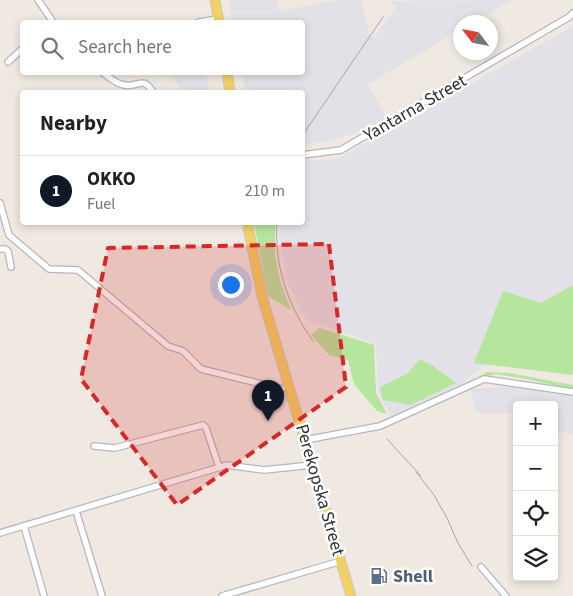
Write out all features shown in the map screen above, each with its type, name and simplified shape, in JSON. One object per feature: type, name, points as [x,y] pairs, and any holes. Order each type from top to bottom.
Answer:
[{"type":"main road","points":[[215,0],[219,20]]},
{"type":"main road","points":[[227,75],[230,90]]},
{"type":"main road","name":"Perekopska Street","points":[[248,225],[262,296],[351,596]]},
{"type":"street","points":[[38,0],[51,20]]},
{"type":"street","name":"Yantarna Street","points":[[305,155],[341,150],[441,94],[573,13]]},
{"type":"street","points":[[8,62],[20,51]]},
{"type":"street","points":[[107,75],[123,85],[131,86],[140,82],[146,84],[151,90]]},
{"type":"street","points":[[0,203],[9,236],[49,268],[78,270],[168,346],[182,351],[201,369],[282,389]]},
{"type":"street","points":[[0,248],[8,251],[11,267]]},
{"type":"street","points":[[305,440],[380,426],[484,379],[573,392]]},
{"type":"street","points":[[94,446],[115,448],[203,425],[206,428],[219,467]]},
{"type":"street","points":[[0,533],[219,467],[230,465],[264,470],[312,465]]},
{"type":"street","points":[[76,511],[102,596]]},
{"type":"street","points":[[24,526],[44,596]]},
{"type":"street","points":[[222,596],[341,561]]},
{"type":"street","points":[[481,567],[506,596]]},
{"type":"highlighted area","points":[[329,244],[346,387],[177,505],[81,379],[108,248]]},
{"type":"shaded area","points":[[229,0],[276,0],[279,11],[339,0],[362,0],[369,34],[374,38],[396,7],[392,1],[512,0],[486,15],[453,15],[453,34],[368,84],[387,119],[364,130],[326,142],[305,144],[305,90],[245,90],[242,75],[305,75],[305,20],[233,20]]},
{"type":"shaded area","points":[[573,26],[573,365],[487,363],[457,387],[391,416],[378,393],[376,344],[307,319],[289,286],[279,237],[281,225],[305,225],[305,161],[338,159]]},
{"type":"shaded area","points":[[172,75],[206,75],[209,90],[181,90]]},
{"type":"shaded area","points":[[514,386],[573,395],[573,434],[558,432],[558,401],[513,401],[513,413],[476,413],[471,389]]},
{"type":"green space","points":[[254,225],[275,225],[275,255],[281,284],[291,310],[268,296]]},
{"type":"green space","points":[[573,285],[573,375],[474,363],[503,291],[541,303]]},
{"type":"green space","points":[[320,328],[374,345],[376,393],[387,414],[377,411],[354,384],[348,360],[329,355],[311,335]]},
{"type":"green space","points":[[420,359],[456,383],[411,405],[383,400],[380,387],[407,374]]},
{"type":"green space","points":[[487,372],[509,373],[573,385],[573,390],[527,379],[495,374],[485,377],[480,376]]},
{"type":"railway","points":[[305,132],[383,17]]},
{"type":"railway","points":[[277,225],[278,254],[284,285],[296,314],[313,341]]},
{"type":"railway","points":[[387,439],[421,476]]},
{"type":"railway","points":[[416,472],[434,495],[472,566]]},
{"type":"place","name":"OKKO","points":[[268,421]]},
{"type":"place","name":"Shell","points":[[379,576]]}]
